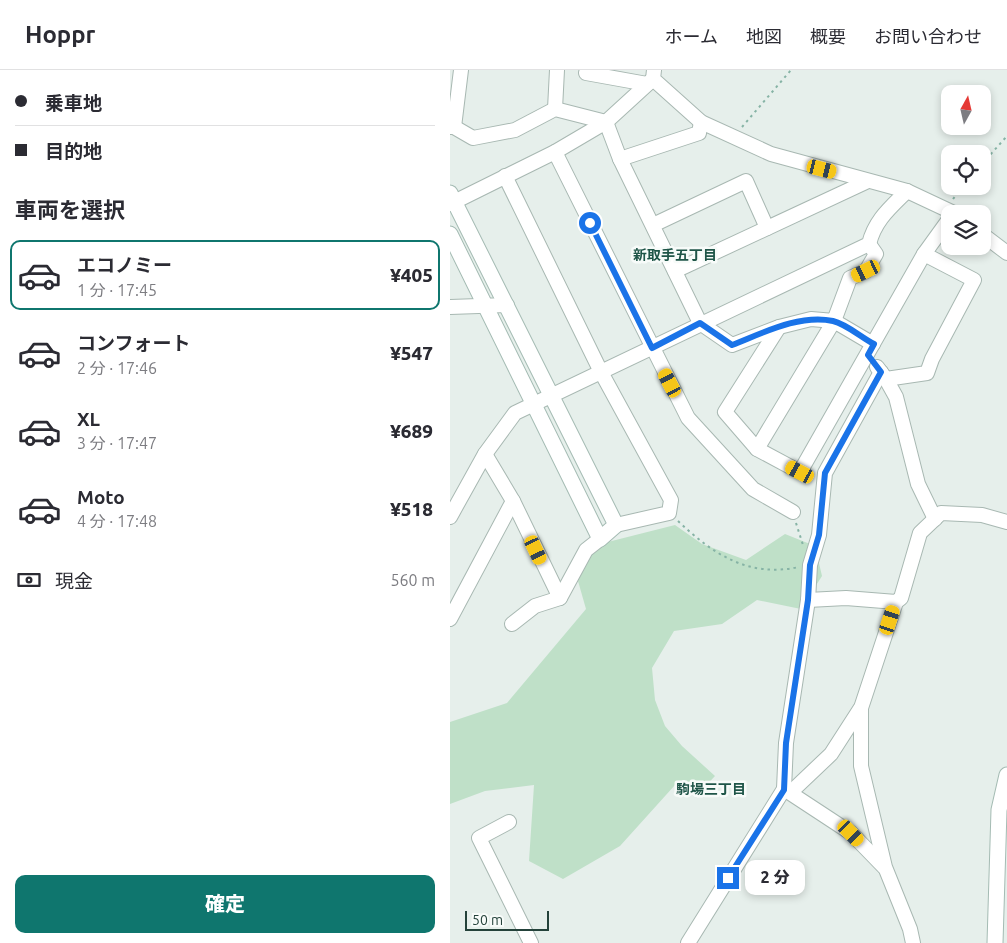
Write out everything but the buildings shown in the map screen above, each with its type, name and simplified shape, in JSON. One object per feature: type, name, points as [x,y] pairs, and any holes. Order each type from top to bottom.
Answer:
[{"type":"street","points":[[461,70],[452,127],[473,138],[515,130],[555,110],[606,122]]},
{"type":"street","points":[[555,110],[558,70]]},
{"type":"street","points":[[586,73],[651,77],[701,122],[734,137],[791,161],[908,191],[941,208]]},
{"type":"street","points":[[616,525],[451,199],[555,152],[606,122],[651,77]]},
{"type":"street","points":[[606,122],[620,159],[700,323],[732,345],[779,327],[811,319],[834,321],[871,349],[883,375],[896,396],[918,484],[935,520]]},
{"type":"street","points":[[620,159],[699,133],[701,122]]},
{"type":"street","points":[[555,152],[688,418],[753,489],[792,512]]},
{"type":"street","points":[[505,176],[601,372],[671,500],[670,513],[616,525],[586,550],[560,598],[535,606],[512,624]]},
{"type":"street","points":[[653,225],[746,181],[767,228]]},
{"type":"street","points":[[675,271],[868,181]]},
{"type":"street","points":[[450,516],[454,500],[515,413],[700,323],[869,244],[873,230],[880,218],[908,191]]},
{"type":"street","points":[[779,327],[725,412],[757,449],[800,472],[924,254],[941,229]]},
{"type":"street","points":[[450,234],[454,253],[486,306],[600,539]]},
{"type":"street","points":[[991,241],[1007,253]]},
{"type":"street","points":[[757,449],[834,321],[850,278],[866,271],[876,254],[869,244]]},
{"type":"street","points":[[883,375],[927,373],[932,359],[974,280],[924,254]]},
{"type":"street","points":[[450,307],[506,305]]},
{"type":"street","points":[[787,791],[786,743],[808,600],[810,565],[819,535],[825,473],[883,375]]},
{"type":"street","points":[[485,454],[513,501],[560,598]]},
{"type":"street","points":[[450,619],[513,501]]},
{"type":"street","points":[[688,943],[787,791],[831,754],[861,708],[896,602],[901,598],[920,533],[941,513],[982,514],[1007,522]]},
{"type":"street","points":[[808,600],[846,598],[896,602]]},
{"type":"street","points":[[861,708],[861,766],[885,867],[910,929],[913,943]]},
{"type":"street","points":[[995,943],[999,810],[1007,774]]},
{"type":"street","points":[[787,791],[851,833],[885,867]]},
{"type":"street","points":[[509,822],[479,838],[531,943]]},
{"type":"path","points":[[734,137],[791,70]]},
{"type":"path","points":[[991,154],[1007,136]]},
{"type":"path","points":[[670,513],[703,544],[731,560],[768,569],[789,569],[810,565],[792,512]]},
{"type":"green space","points":[[675,525],[702,544],[746,560],[785,534],[815,546],[822,576],[801,609],[757,600],[722,624],[674,631],[652,668],[655,700],[665,726],[682,746],[715,776],[701,791],[675,785],[620,846],[563,879],[529,861],[534,785],[485,791],[450,804],[450,722],[507,703],[586,609],[578,581],[592,546]]},
{"type":"district","name":"新取手五丁目","points":[[675,255]]},
{"type":"district","name":"駒場三丁目","points":[[711,789]]},
{"type":"route","points":[[590,223],[652,348],[700,323],[732,345],[779,327],[811,319],[834,321],[874,344],[868,355],[881,372],[825,473],[819,535],[810,565],[808,600],[786,743],[784,790],[728,878]]}]
